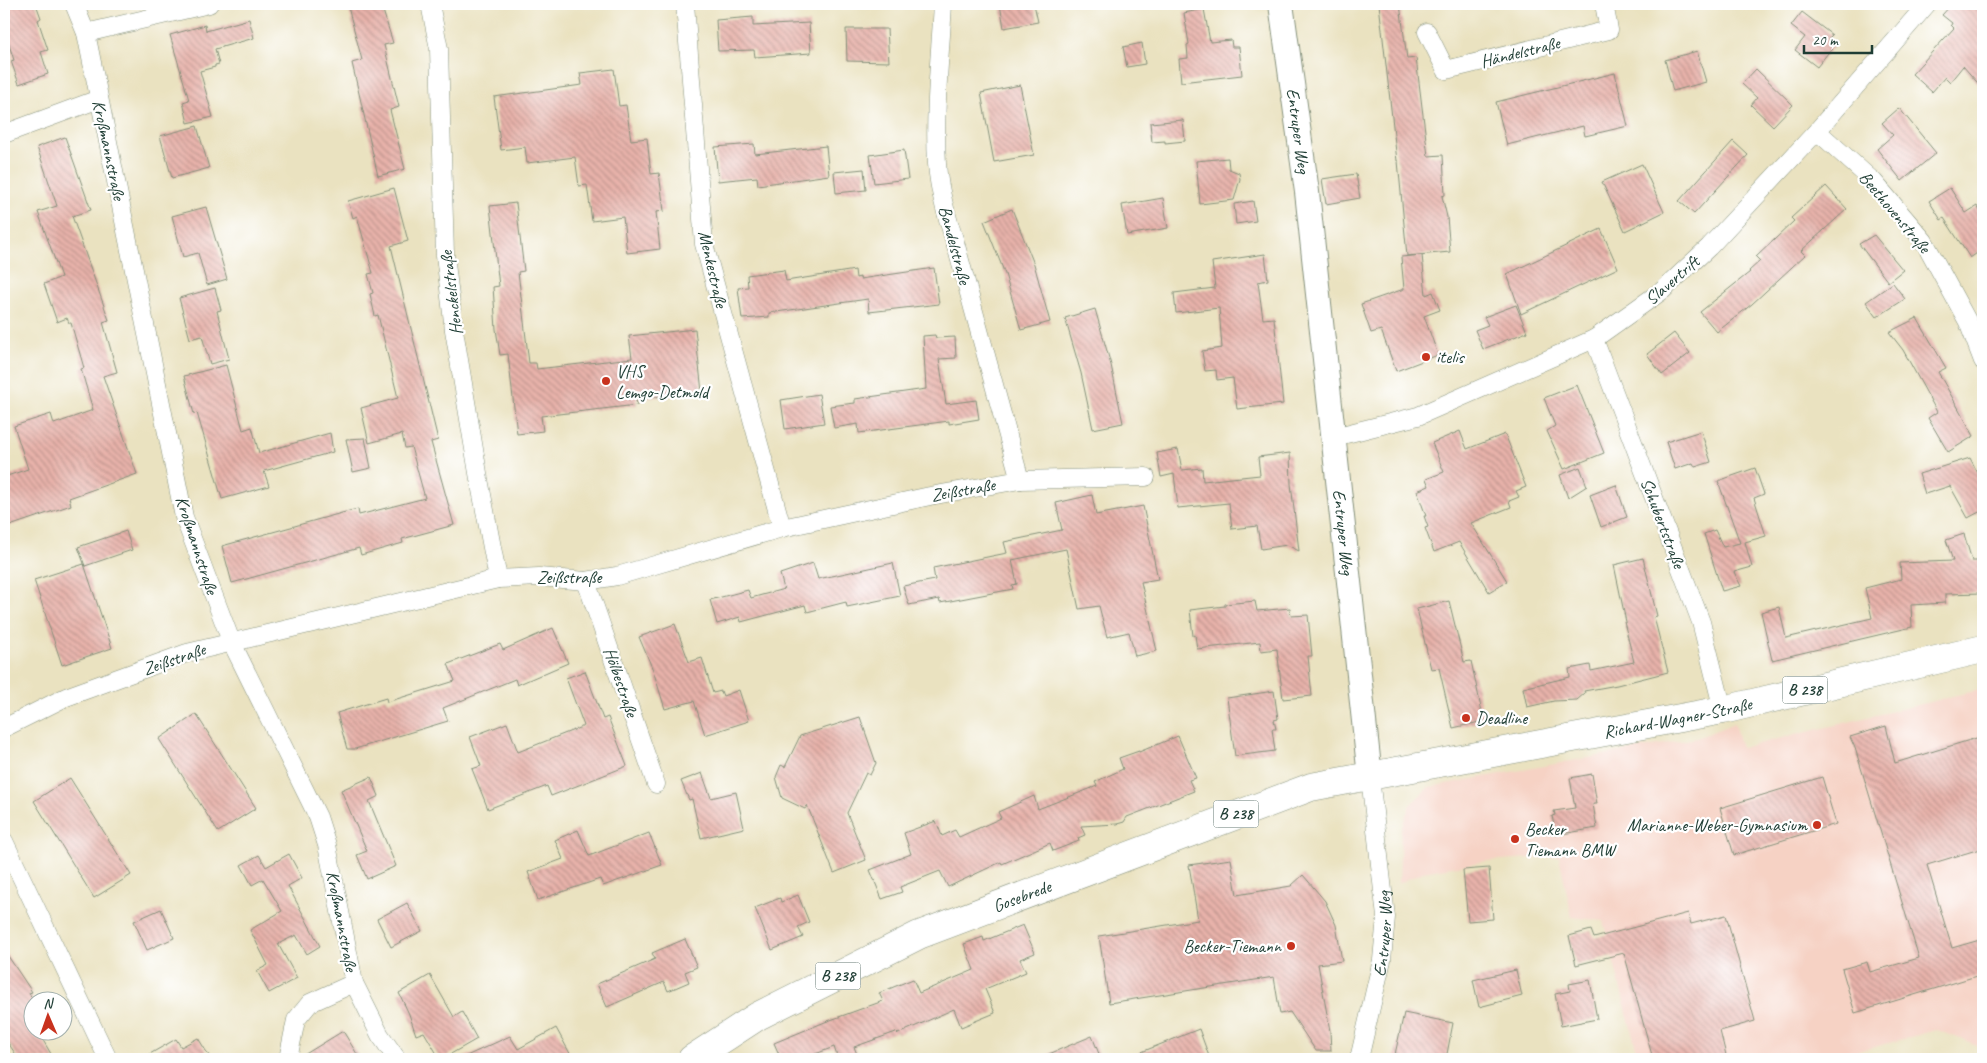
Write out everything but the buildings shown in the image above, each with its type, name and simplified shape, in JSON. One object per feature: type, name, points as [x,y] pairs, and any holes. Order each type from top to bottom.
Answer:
[{"type":"main road","name":"Entruper Weg","points":[[1281,4],[1307,192],[1370,777]]},
{"type":"main road","name":"Richard-Wagner-Straße","points":[[1370,777],[1722,710],[1983,649]]},
{"type":"main road","name":"Gosebrede","points":[[692,1059],[758,1016],[919,935],[1312,787],[1370,777]]},
{"type":"street","name":"Kroßmannstraße","points":[[74,4],[86,33],[184,518],[231,641],[318,817],[327,845],[354,983],[380,1034],[398,1059]]},
{"type":"street","points":[[86,33],[209,4]]},
{"type":"street","name":"Henckelstraße","points":[[430,4],[439,49],[445,255],[456,339],[498,579]]},
{"type":"street","name":"Menkestraße","points":[[685,4],[704,244],[782,528]]},
{"type":"street","name":"Bandelstraße","points":[[943,4],[936,126],[937,165],[944,208],[1020,480]]},
{"type":"street","name":"Händelstraße","points":[[1427,32],[1446,70],[1609,30],[1604,4]]},
{"type":"street","name":"Slavertrift","points":[[1334,437],[1418,416],[1594,339],[1664,290],[1709,247],[1817,131],[1927,4]]},
{"type":"street","points":[[4,134],[99,99]]},
{"type":"street","name":"Beethovenstraße","points":[[1817,131],[1874,182],[1924,242],[1968,322],[1983,360]]},
{"type":"street","name":"Schubertstraße","points":[[1594,339],[1701,622],[1722,710]]},
{"type":"street","name":"Zeißstraße","points":[[4,728],[66,697],[187,653],[498,579],[539,577],[586,581],[617,576],[782,528],[930,496],[1020,480],[1146,477]]},
{"type":"street","name":"Hölbestraße","points":[[586,581],[656,784]]},
{"type":"street","name":"Entruper Weg","points":[[1359,1059],[1382,960],[1386,917],[1370,777]]},
{"type":"street","points":[[4,841],[108,1059]]},
{"type":"street","points":[[288,1059],[296,1020],[310,1003],[354,983]]},
{"type":"shaded area","name":"Marianne-Weber-Gymnasium","points":[[1983,689],[1983,1047],[1936,1030],[1830,1059],[1639,1059],[1603,921],[1572,917],[1559,856],[1487,861],[1423,872],[1399,883],[1401,829],[1410,805],[1429,787],[1697,738],[1734,723],[1741,748]]},
{"type":"place","name":"itelis","points":[[1426,357]]},
{"type":"place","name":"VHS Lemgo-Detmold","points":[[606,381]]},
{"type":"place","name":"Deadline","points":[[1466,718]]},
{"type":"place","name":"Marianne-Weber-Gymnasium","points":[[1817,825]]},
{"type":"place","name":"Becker Tiemann BMW","points":[[1515,839]]},
{"type":"place","name":"Becker-Tiemann","points":[[1291,946]]}]
